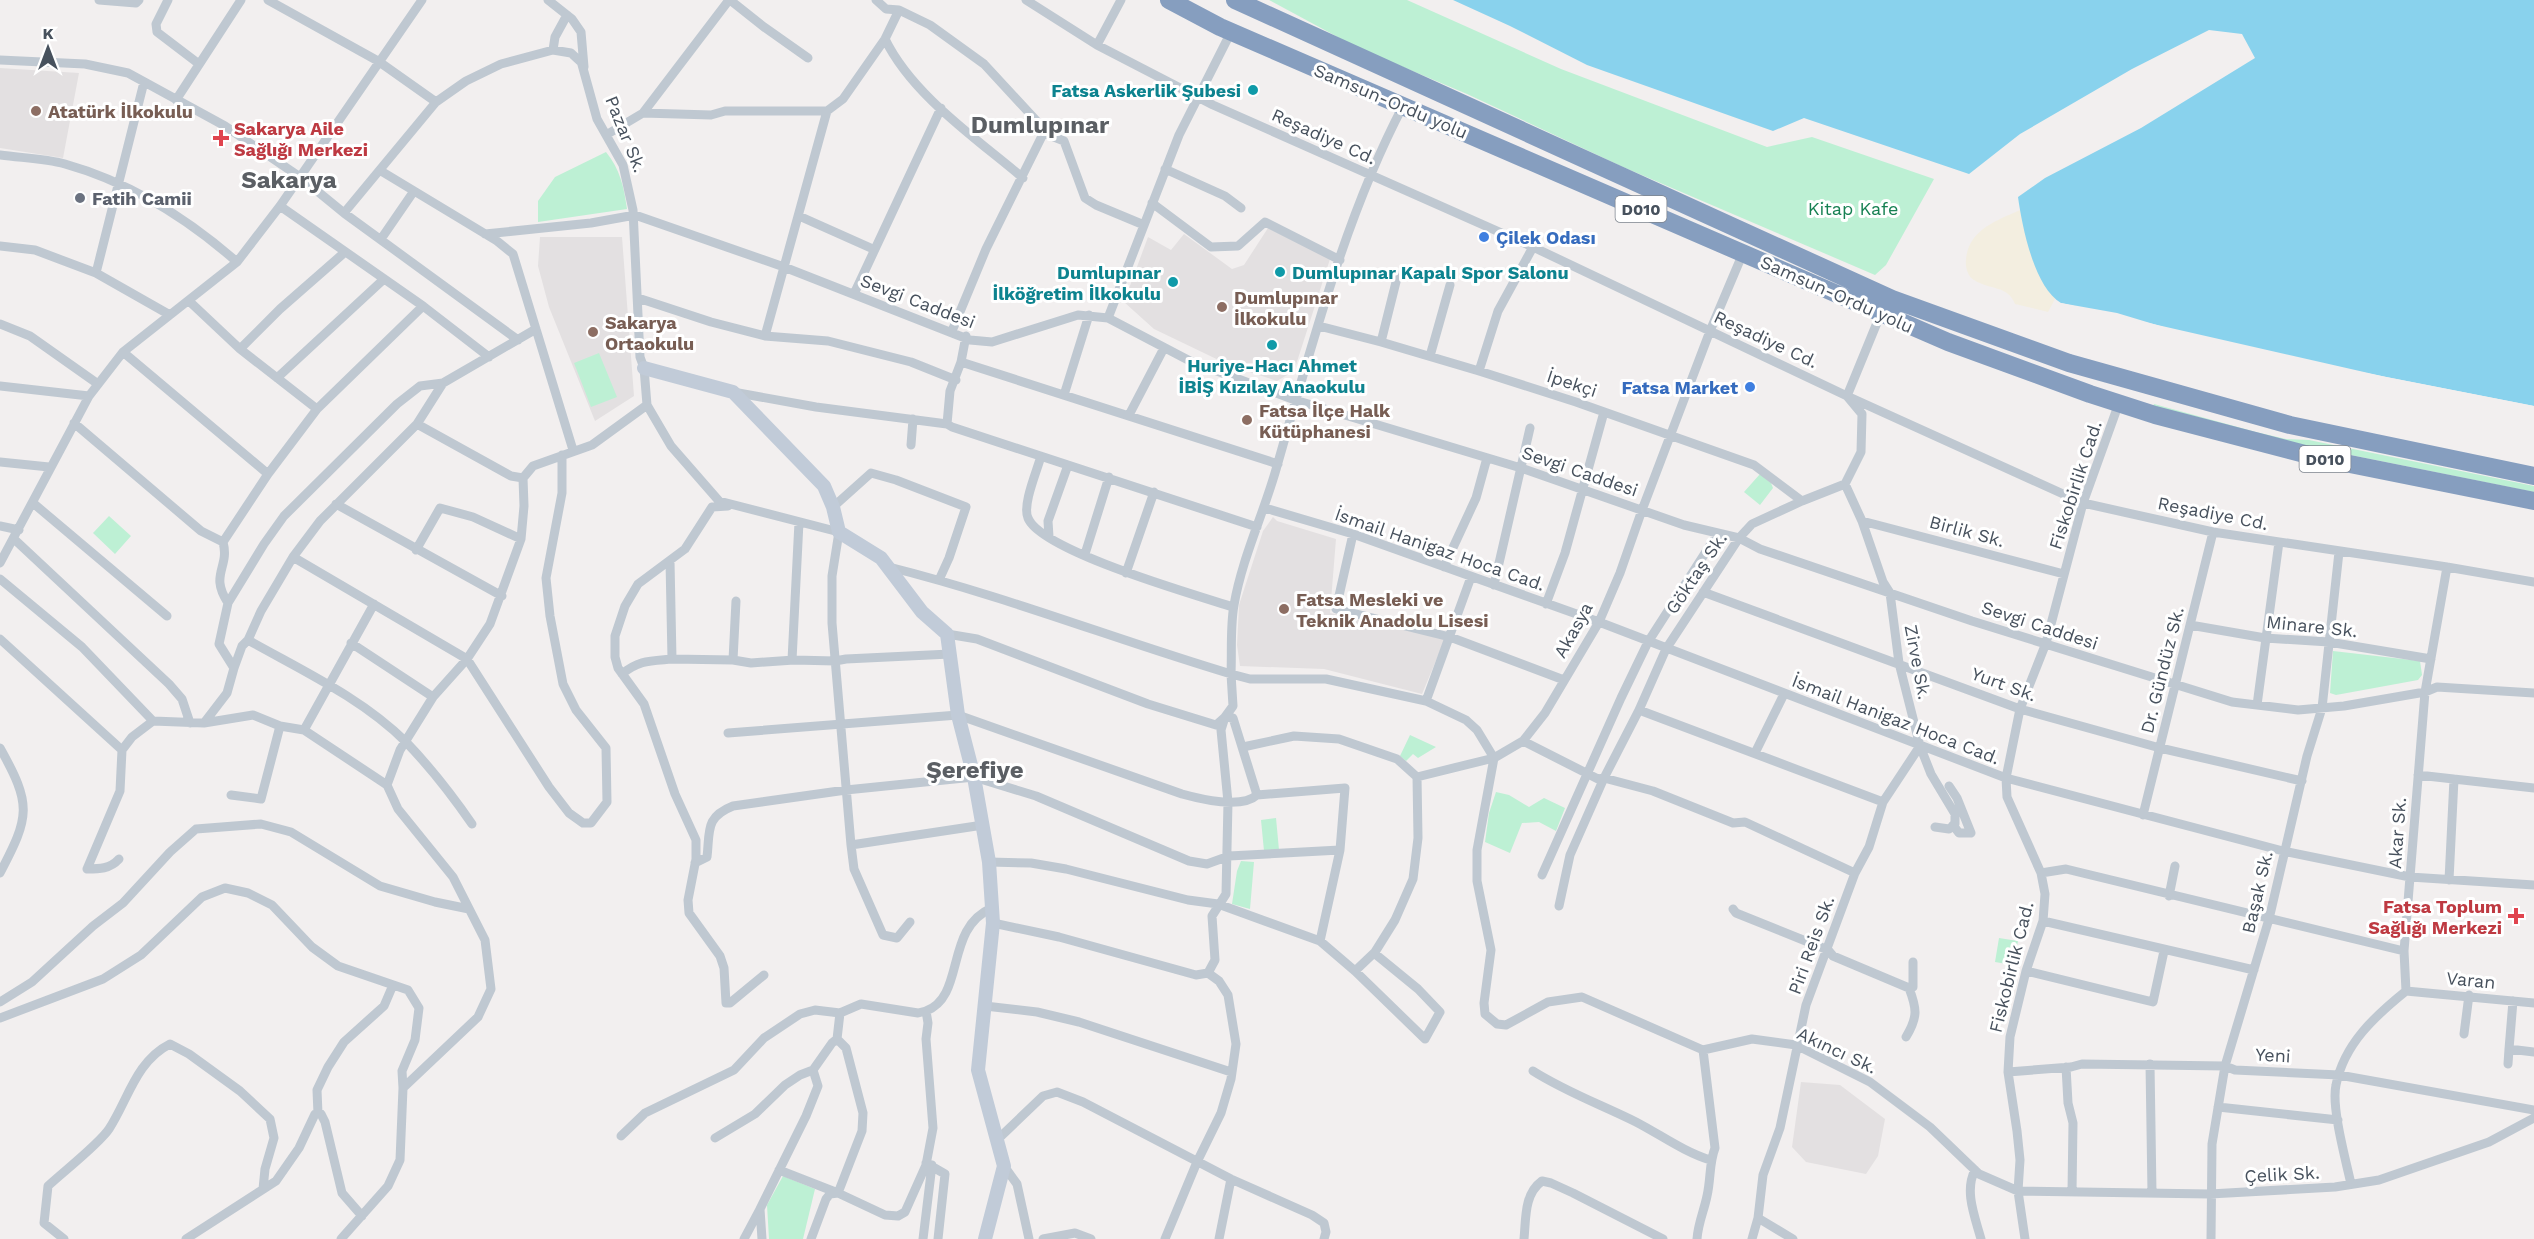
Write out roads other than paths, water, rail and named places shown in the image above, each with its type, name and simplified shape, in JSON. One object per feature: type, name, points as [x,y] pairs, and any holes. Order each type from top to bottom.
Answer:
[{"type":"highway","name":"Samsun-Ordu yolu","points":[[1169,0],[1231,32],[1948,342],[2119,403],[2320,458],[2534,501]]},
{"type":"highway","name":"Samsun-Ordu yolu","points":[[1235,0],[1892,299],[2069,363],[2165,390],[2322,433],[2534,476]]},
{"type":"highway","points":[[2119,403],[2127,385],[2165,390]]},
{"type":"street","points":[[99,0],[136,3],[139,0]]},
{"type":"street","points":[[168,0],[156,24],[157,32],[199,64]]},
{"type":"street","points":[[176,100],[241,0]]},
{"type":"street","points":[[268,0],[378,61],[436,102]]},
{"type":"street","points":[[0,563],[33,503],[49,467],[89,396],[123,352],[237,262],[280,206],[422,0]]},
{"type":"street","name":"Pazar Sk.","points":[[548,0],[567,15],[581,32],[582,62],[601,121],[624,163],[634,215],[646,405]]},
{"type":"street","points":[[607,134],[643,113],[730,0],[808,57]]},
{"type":"street","points":[[876,0],[886,9],[898,9],[930,25],[984,63],[1045,130],[986,249],[952,331]]},
{"type":"street","name":"Reşadiye Cd.","points":[[1026,0],[1097,45],[1197,97],[1533,247],[1847,396],[2082,503],[2213,532],[2534,582]]},
{"type":"street","points":[[1097,45],[1121,0]]},
{"type":"street","points":[[643,113],[711,115],[725,111],[827,111],[843,99],[885,39],[898,9]]},
{"type":"street","points":[[553,50],[555,37],[567,15]]},
{"type":"street","points":[[1108,318],[1165,169],[1197,97],[1231,32]]},
{"type":"street","points":[[885,39],[896,59],[919,86],[941,108],[1023,178]]},
{"type":"street","points":[[344,213],[436,102],[466,81],[501,63],[553,50],[571,53],[582,62]]},
{"type":"street","points":[[0,60],[85,64],[128,73],[225,126],[300,177],[344,213],[518,340]]},
{"type":"street","points":[[96,273],[144,82]]},
{"type":"street","points":[[387,785],[405,741],[433,697],[468,659],[490,624],[521,539],[524,506],[523,478],[533,466],[592,445],[646,405],[671,446],[718,501],[839,532],[881,558],[922,612],[947,634],[977,639],[1148,704],[1216,724],[1233,706],[1231,674],[1233,607],[1265,508],[1295,400],[1340,260],[1371,175],[1403,106]]},
{"type":"street","points":[[854,294],[873,249],[941,108]]},
{"type":"street","points":[[765,336],[827,111]]},
{"type":"street","points":[[1044,133],[1064,141],[1085,198],[1144,225]]},
{"type":"street","points":[[0,155],[63,164],[120,183],[184,220],[237,262]]},
{"type":"street","points":[[1165,169],[1225,196],[1241,208]]},
{"type":"street","points":[[381,171],[485,234],[513,254],[573,450]]},
{"type":"street","points":[[381,239],[414,191]]},
{"type":"street","points":[[1152,203],[1211,247],[1238,246],[1265,222],[1340,260]]},
{"type":"street","points":[[280,206],[423,306],[489,357]]},
{"type":"street","points":[[485,234],[591,223],[634,215]]},
{"type":"street","name":"Sevgi Caddesi","points":[[634,215],[784,267],[966,336],[970,340],[992,342],[1078,315],[1108,318],[1190,361],[1295,400],[1521,468],[1684,525],[1740,538],[1760,549],[1890,593],[2232,702],[2298,710],[2344,706],[2425,692],[2437,687],[2534,693]]},
{"type":"street","points":[[799,216],[873,249]]},
{"type":"street","points":[[0,246],[35,250],[96,273],[170,315]]},
{"type":"street","points":[[1479,371],[1498,311],[1533,247]]},
{"type":"street","points":[[240,349],[280,309],[345,252]]},
{"type":"street","name":"Akasya","points":[[1417,777],[1494,758],[1523,741],[1545,713],[1599,622],[1620,573],[1710,331],[1743,253]]},
{"type":"street","points":[[1381,342],[1398,274]]},
{"type":"street","points":[[277,378],[384,279]]},
{"type":"street","points":[[1430,356],[1450,285]]},
{"type":"street","points":[[639,299],[765,336],[828,341],[911,362],[956,380]]},
{"type":"street","points":[[189,301],[240,349],[316,409]]},
{"type":"street","points":[[228,603],[220,591],[219,576],[224,555],[223,542],[268,474],[316,409],[423,306]]},
{"type":"street","points":[[1845,484],[1861,452],[1862,414],[1847,396],[1881,313]]},
{"type":"street","points":[[1064,395],[1089,315]]},
{"type":"street","points":[[0,324],[30,336],[98,384]]},
{"type":"street","name":"İpekçi","points":[[1319,326],[1479,371],[1754,465],[1802,501]]},
{"type":"street","points":[[232,664],[219,644],[228,603],[284,516],[397,404],[420,386],[443,383],[536,329]]},
{"type":"street","points":[[947,424],[950,391],[956,380],[966,336]]},
{"type":"street","points":[[1129,415],[1164,348]]},
{"type":"street","points":[[123,352],[268,474]]},
{"type":"street","points":[[961,362],[1017,378],[1278,464]]},
{"type":"street","points":[[644,368],[733,392],[816,407],[947,424],[1257,527]]},
{"type":"street","points":[[204,723],[227,693],[232,664],[248,640],[261,611],[293,557],[320,521],[417,424],[443,383]]},
{"type":"street","points":[[0,386],[89,396]]},
{"type":"street","points":[[733,392],[824,486],[833,507],[839,532],[832,576],[835,661],[850,845],[854,869],[883,935],[897,938],[910,922]]},
{"type":"street","name":"Fiskobirlik Cad.","points":[[2025,1239],[2019,1191],[2018,1141],[2008,1072],[2010,1036],[2026,970],[2043,921],[2045,894],[2041,873],[2007,796],[2006,778],[2020,709],[2046,643],[2082,503],[2119,403]]},
{"type":"street","points":[[1546,604],[1565,553],[1604,412]]},
{"type":"street","points":[[911,445],[913,419]]},
{"type":"street","points":[[75,423],[201,531],[223,542]]},
{"type":"street","points":[[417,424],[511,476],[523,478]]},
{"type":"street","points":[[1494,585],[1530,428]]},
{"type":"street","points":[[293,557],[468,659],[555,796],[569,813],[583,823],[591,823],[608,802],[606,748],[576,710],[563,684],[555,648],[546,578],[562,493],[562,455]]},
{"type":"street","points":[[1041,456],[1025,510],[1028,521],[1040,533],[1126,573],[1233,607]]},
{"type":"street","points":[[1444,567],[1476,498],[1487,458]]},
{"type":"street","points":[[0,462],[49,467]]},
{"type":"street","points":[[1049,537],[1048,521],[1068,465]]},
{"type":"street","points":[[833,507],[871,473],[896,480],[966,507],[939,580]]},
{"type":"street","points":[[1085,554],[1109,477]]},
{"type":"street","name":"Göktaş Sk.","points":[[1559,906],[1570,855],[1604,778],[1639,710],[1666,649],[1703,592],[1752,524],[1845,484]]},
{"type":"street","name":"Zirve Sk.","points":[[1845,484],[1862,521],[1883,582],[1890,593],[1899,663],[1920,746],[1931,774],[1955,814],[1953,825]]},
{"type":"street","points":[[1126,573],[1154,492]]},
{"type":"street","points":[[33,503],[167,616]]},
{"type":"street","points":[[336,504],[502,596]]},
{"type":"street","points":[[731,506],[712,507],[685,549],[638,584],[625,606],[615,636],[615,657],[622,674],[644,704],[655,730],[675,794],[696,840],[695,863],[688,900],[689,913],[720,956],[724,968],[726,1003],[730,1003],[764,975]]},
{"type":"street","points":[[416,550],[440,508],[473,517],[521,539]]},
{"type":"street","name":"İsmail Hanigaz Hoca Cad.","points":[[1265,508],[1353,534],[1599,622],[2006,778],[2283,851],[2410,877],[2534,885]]},
{"type":"street","name":"Birlik Sk.","points":[[1862,521],[2064,574]]},
{"type":"street","points":[[792,660],[799,522]]},
{"type":"street","points":[[0,526],[19,530]]},
{"type":"street","name":"Dr. Gündüz Sk.","points":[[2143,815],[2213,532]]},
{"type":"street","name":"Göktaş Sk.","points":[[1542,875],[1620,698],[1648,642],[1718,533]]},
{"type":"street","points":[[1353,534],[1336,609],[1450,637],[1564,680]]},
{"type":"street","points":[[14,539],[169,684],[182,699],[190,723]]},
{"type":"street","points":[[2257,705],[2279,542]]},
{"type":"street","name":"Başak Sk.","points":[[2211,1239],[2212,1144],[2225,1066],[2269,919],[2283,851],[2322,708],[2339,552]]},
{"type":"street","points":[[670,561],[672,659]]},
{"type":"street","points":[[890,567],[939,580],[1140,647],[1231,674],[1250,679],[1326,679],[1426,702],[1466,720],[1477,730],[1494,758],[1477,850],[1477,881],[1491,950],[1484,1003],[1485,1014],[1497,1024],[1506,1024],[1548,1002],[1582,997],[1703,1050],[1715,1148],[1710,1160],[1712,1169],[1707,1198],[1697,1226],[1697,1239]]},
{"type":"street","name":"Akar Sk.","points":[[2406,991],[2404,951],[2425,692],[2447,567]]},
{"type":"street","points":[[1426,702],[1471,577]]},
{"type":"street","points":[[0,579],[82,647],[153,721]]},
{"type":"street","name":"Yurt Sk.","points":[[1703,592],[2020,709],[2160,748],[2302,781]]},
{"type":"street","points":[[733,660],[736,601]]},
{"type":"street","points":[[304,730],[374,604]]},
{"type":"street","name":"Minare Sk.","points":[[2190,625],[2265,638],[2329,642],[2431,659]]},
{"type":"street","points":[[947,634],[958,715],[974,777],[989,862],[993,924],[978,1070],[1004,1166],[1017,1184],[1029,1239]]},
{"type":"street","points":[[0,639],[122,750]]},
{"type":"street","points":[[248,640],[328,686],[405,741],[447,789],[472,824]]},
{"type":"street","points":[[351,643],[433,697]]},
{"type":"street","points":[[622,674],[634,664],[672,659],[733,660],[751,663],[950,654]]},
{"type":"street","points":[[1755,753],[1784,694]]},
{"type":"street","points":[[1639,710],[1883,802]]},
{"type":"street","points":[[119,859],[113,866],[98,869],[87,868],[120,792],[122,750],[132,738],[153,721],[204,723],[253,715],[280,726],[304,730],[387,785],[398,809],[453,877],[470,909],[484,940],[491,989],[478,1017],[403,1088]]},
{"type":"street","points":[[728,733],[958,715],[1207,801],[1228,802],[1254,798],[1257,795],[1345,789],[1340,850],[1320,940]]},
{"type":"street","points":[[1225,717],[1233,718],[1257,795]]},
{"type":"street","points":[[1209,973],[1215,960],[1212,916],[1226,894],[1228,802],[1221,730],[1225,717]]},
{"type":"street","points":[[231,795],[261,799],[280,726]]},
{"type":"street","points":[[1243,747],[1294,736],[1339,739],[1397,759],[1417,777],[1418,838],[1413,879],[1395,920],[1374,953],[1355,971]]},
{"type":"street","points":[[1523,741],[1598,779],[1604,778],[1653,791],[1658,795],[1732,823],[1745,822],[1855,873]]},
{"type":"street","name":"Piri Reis Sk.","points":[[1752,1239],[1758,1218],[1764,1175],[1780,1128],[1806,1005],[1855,873],[1869,847],[1883,802],[1920,746]]},
{"type":"street","points":[[0,748],[15,776],[24,804],[21,824],[13,849],[0,873]]},
{"type":"street","points":[[2418,775],[2534,788]]},
{"type":"street","points":[[695,863],[707,857],[711,821],[720,812],[733,807],[846,790],[974,777],[1036,796],[1189,861],[1207,864],[1228,856],[1340,850]]},
{"type":"street","points":[[2449,880],[2454,779]]},
{"type":"street","points":[[1935,826],[1950,829],[1953,825],[1959,833],[1971,833],[1957,798],[1949,786]]},
{"type":"street","points":[[0,1002],[32,982],[123,903],[170,852],[196,829],[261,825],[291,832],[380,886],[435,903],[470,909]]},
{"type":"street","points":[[850,845],[983,825]]},
{"type":"street","points":[[989,862],[1031,863],[1066,868],[1188,900],[1218,904],[1320,940],[1425,1039],[1440,1012],[1418,989],[1374,953]]},
{"type":"street","points":[[2169,896],[2175,866]]},
{"type":"street","points":[[2041,873],[2066,870],[2341,938],[2404,951]]},
{"type":"street","points":[[0,1018],[103,979],[141,955],[202,897],[225,888],[248,893],[272,905],[312,947],[338,966],[408,990],[419,1008],[415,1040],[402,1071],[400,1160],[388,1186],[341,1239]]},
{"type":"street","points":[[621,1136],[645,1113],[734,1070],[764,1038],[800,1014],[815,1010],[840,1013],[861,1004],[896,1010],[926,1011],[936,1008],[945,995],[968,926],[983,912],[992,909]]},
{"type":"street","points":[[1732,909],[1736,913],[1828,950],[1833,956],[1909,988],[1914,1001],[1916,1020],[1906,1037]]},
{"type":"street","points":[[2043,921],[2164,951],[2254,970]]},
{"type":"street","points":[[993,924],[1059,937],[1196,975],[1209,973],[1219,981],[1228,994],[1236,1044],[1231,1079],[1221,1113],[1197,1162],[1165,1239]]},
{"type":"street","points":[[2026,970],[2153,1002],[2164,951]]},
{"type":"street","points":[[1909,988],[1913,987],[1912,962]]},
{"type":"street","points":[[318,1114],[317,1090],[328,1066],[344,1042],[384,1006],[393,985]]},
{"type":"street","points":[[2351,1184],[2338,1120],[2335,1086],[2349,1049],[2368,1024],[2406,991]]},
{"type":"street","name":"Varan","points":[[2406,991],[2469,995],[2534,1003]]},
{"type":"street","points":[[2464,1034],[2469,995]]},
{"type":"street","points":[[2508,1064],[2513,1001]]},
{"type":"street","points":[[985,1006],[1037,1012],[1079,1022],[1231,1072]]},
{"type":"street","points":[[923,1239],[933,1128],[926,1011]]},
{"type":"street","points":[[715,1138],[755,1114],[785,1085],[813,1070],[837,1039],[840,1013]]},
{"type":"street","points":[[837,1039],[846,1048],[863,1113],[862,1131],[838,1193]]},
{"type":"street","name":"Akıncı Sk.","points":[[1703,1050],[1752,1039],[1796,1045],[1870,1082],[1930,1127],[1979,1174],[2019,1191]]},
{"type":"street","points":[[64,1239],[44,1223],[48,1186],[109,1130],[128,1090],[158,1050],[170,1044],[189,1054],[240,1091],[270,1119],[274,1138],[265,1169],[263,1189]]},
{"type":"street","points":[[2509,1049],[2534,1052]]},
{"type":"street","name":"Yeni","points":[[2008,1072],[2082,1064],[2225,1066],[2235,1070],[2339,1075],[2534,1110]]},
{"type":"street","points":[[2150,1064],[2152,1193]]},
{"type":"street","points":[[2066,1067],[2068,1102],[2073,1123],[2072,1192]]},
{"type":"street","points":[[744,1239],[806,1116],[818,1086],[813,1070]]},
{"type":"street","points":[[1533,1071],[1555,1085],[1636,1122],[1698,1156],[1710,1160]]},
{"type":"street","points":[[997,1140],[1042,1096],[1057,1092],[1083,1102],[1231,1179],[1312,1215],[1324,1223],[1326,1232],[1324,1239]]},
{"type":"street","points":[[2218,1107],[2338,1120]]},
{"type":"street","points":[[186,1239],[276,1181],[298,1148],[315,1114],[318,1114]]},
{"type":"street","points":[[318,1114],[321,1114],[325,1122],[342,1193],[362,1216]]},
{"type":"street","name":"Çelik Sk.","points":[[2019,1191],[2210,1194],[2335,1187],[2379,1180],[2489,1142],[2534,1118]]},
{"type":"street","points":[[779,1170],[838,1193],[885,1215],[898,1216],[905,1212],[929,1164]]},
{"type":"street","points":[[929,1164],[945,1174],[938,1239]]},
{"type":"street","points":[[985,1239],[1004,1166]]},
{"type":"street","points":[[1975,1170],[1970,1180],[1971,1202],[1981,1239]]},
{"type":"street","points":[[1219,1239],[1231,1179]]},
{"type":"street","points":[[1524,1239],[1528,1197],[1534,1187],[1542,1181],[1573,1193],[1663,1239]]},
{"type":"street","points":[[812,1239],[826,1199],[830,1194],[838,1193]]},
{"type":"street","points":[[760,1209],[762,1239]]},
{"type":"street","points":[[1758,1218],[1793,1239]]},
{"type":"street","points":[[1043,1239],[1075,1233],[1091,1239]]},
{"type":"water","points":[[1453,0],[2534,0],[2534,406],[2223,345],[2117,313],[2061,303],[2043,284],[2031,255],[2018,197],[2045,178],[2141,128],[2255,58],[2242,34],[2209,30],[2132,69],[2020,134],[1969,174],[1804,118],[1773,131],[1587,65]]},
{"type":"place","name":"Fatsa Askerlik Şubesi","points":[[1253,90]]},
{"type":"place","name":"Atatürk İlkokulu","points":[[36,111]]},
{"type":"place","name":"Sakarya Aile Sağlığı Merkezi","points":[[221,138]]},
{"type":"place","name":"Fatih Camii","points":[[80,198]]},
{"type":"place","name":"Çilek Odası","points":[[1484,237]]},
{"type":"place","name":"Dumlupınar Kapalı Spor Salonu","points":[[1280,272]]},
{"type":"place","name":"Dumlupınar İlköğretim İlkokulu","points":[[1173,282]]},
{"type":"place","name":"Dumlupınar İlkokulu","points":[[1222,307]]},
{"type":"place","name":"Sakarya Ortaokulu","points":[[593,332]]},
{"type":"place","name":"Huriye-Hacı Ahmet İBİŞ Kızılay Anaokulu","points":[[1272,345]]},
{"type":"place","name":"Fatsa Market","points":[[1750,387]]},
{"type":"place","name":"Fatsa İlçe Halk Kütüphanesi","points":[[1247,420]]},
{"type":"place","name":"Fatsa Mesleki ve Teknik Anadolu Lisesi","points":[[1284,609]]},
{"type":"place","name":"Fatsa Toplum Sağlığı Merkezi","points":[[2516,916]]},
{"type":"district","name":"Dumlupınar","points":[[1040,125]]},
{"type":"district","name":"Sakarya","points":[[289,180]]},
{"type":"district","name":"Şerefiye","points":[[975,770]]},
{"type":"park label","name":"Kitap Kafe","points":[[1853,208]]}]
